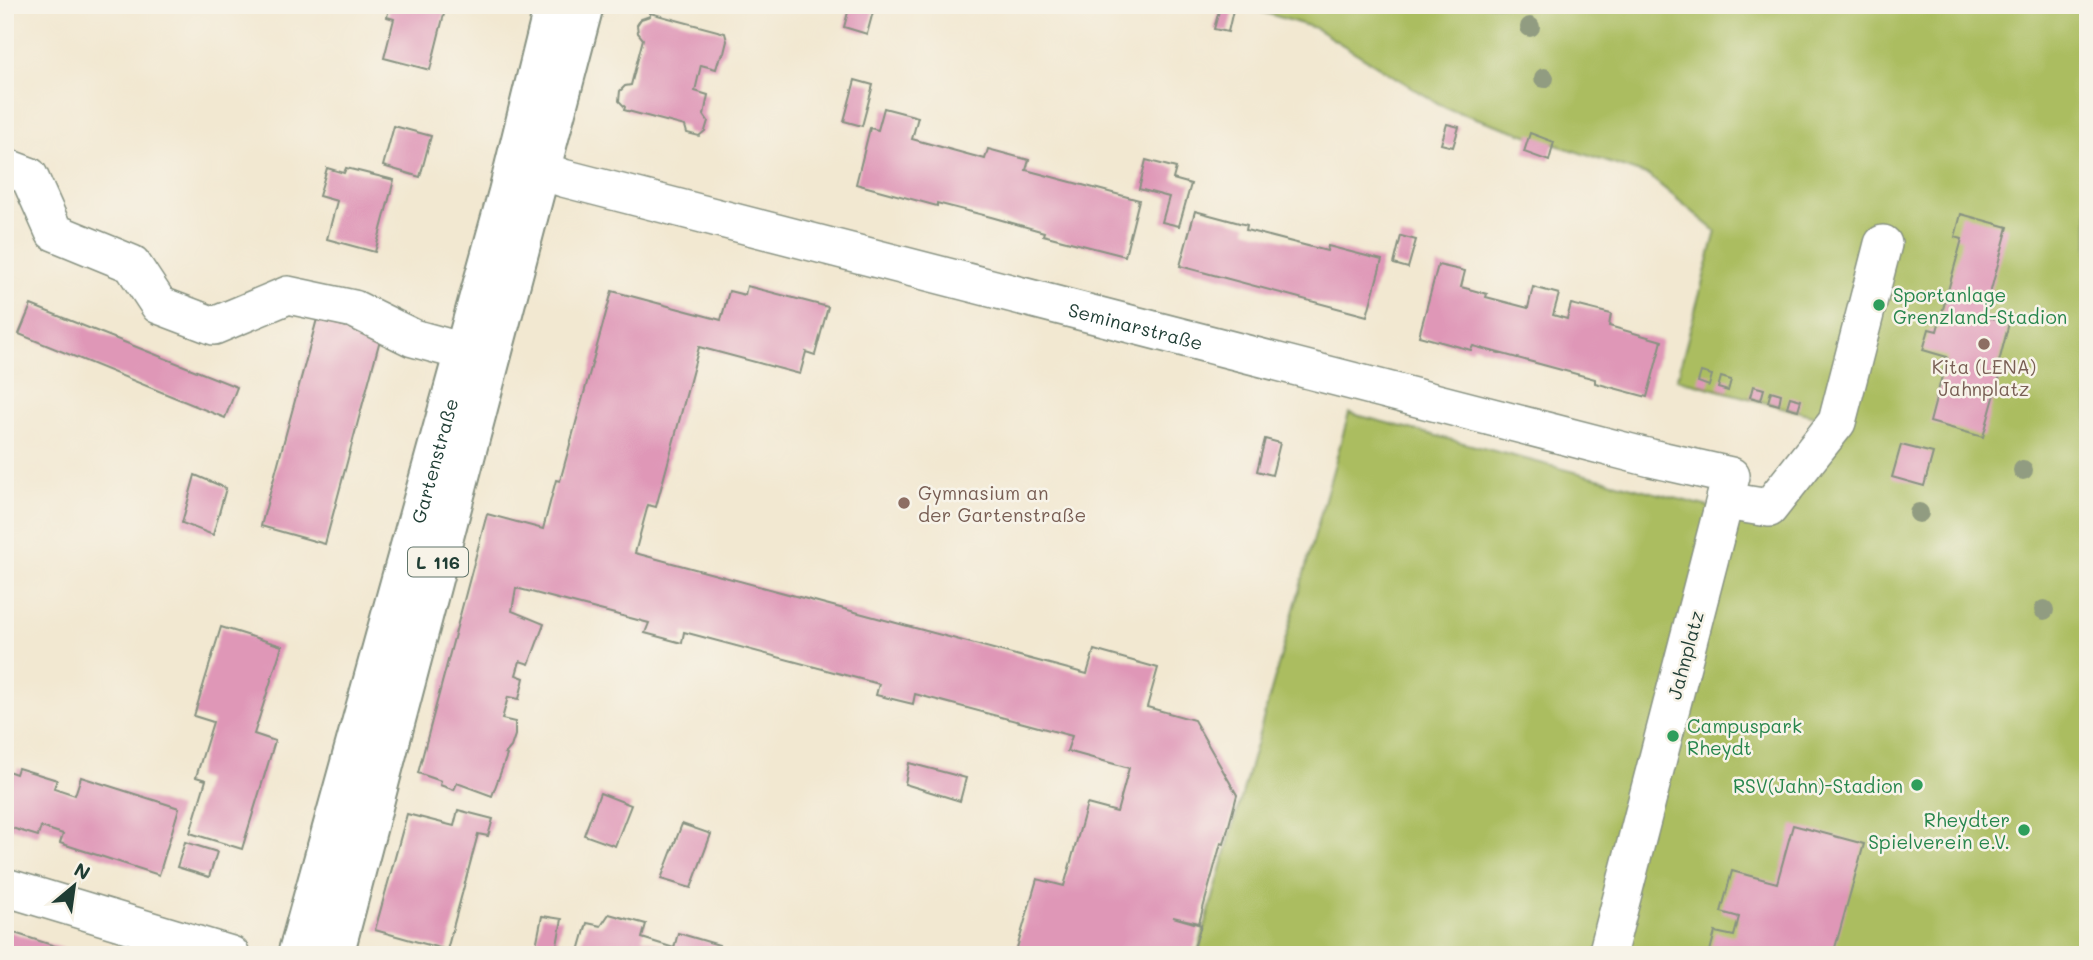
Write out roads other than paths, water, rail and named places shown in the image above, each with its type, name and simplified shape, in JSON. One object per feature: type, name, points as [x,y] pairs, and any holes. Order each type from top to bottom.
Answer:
[{"type":"main road","name":"Gartenstraße","points":[[297,955],[508,192],[554,5]]},
{"type":"main road","name":"Gartenstraße","points":[[334,955],[584,5]]},
{"type":"street","points":[[5,167],[29,176],[54,232],[132,264],[159,305],[214,326],[288,295],[354,309],[413,338],[464,352]]},
{"type":"street","name":"Seminarstraße","points":[[542,170],[576,181],[1651,458],[1728,488],[1769,508],[1837,422],[1883,244]]},
{"type":"street","name":"Jahnplatz","points":[[1607,955],[1728,488]]},
{"type":"street","points":[[5,887],[231,955]]},
{"type":"place","name":"Sportanlage Grenzland-Stadion","points":[[1879,305]]},
{"type":"place","name":"Kita (LENA) Jahnplatz","points":[[1984,344]]},
{"type":"place","name":"Gymnasium an der Gartenstraße","points":[[904,503]]},
{"type":"place","name":"Campuspark Rheydt","points":[[1673,736]]},
{"type":"place","name":"RSV(Jahn)-Stadion","points":[[1917,785]]},
{"type":"place","name":"Rheydter Spielverein e.V.","points":[[2024,830]]}]
